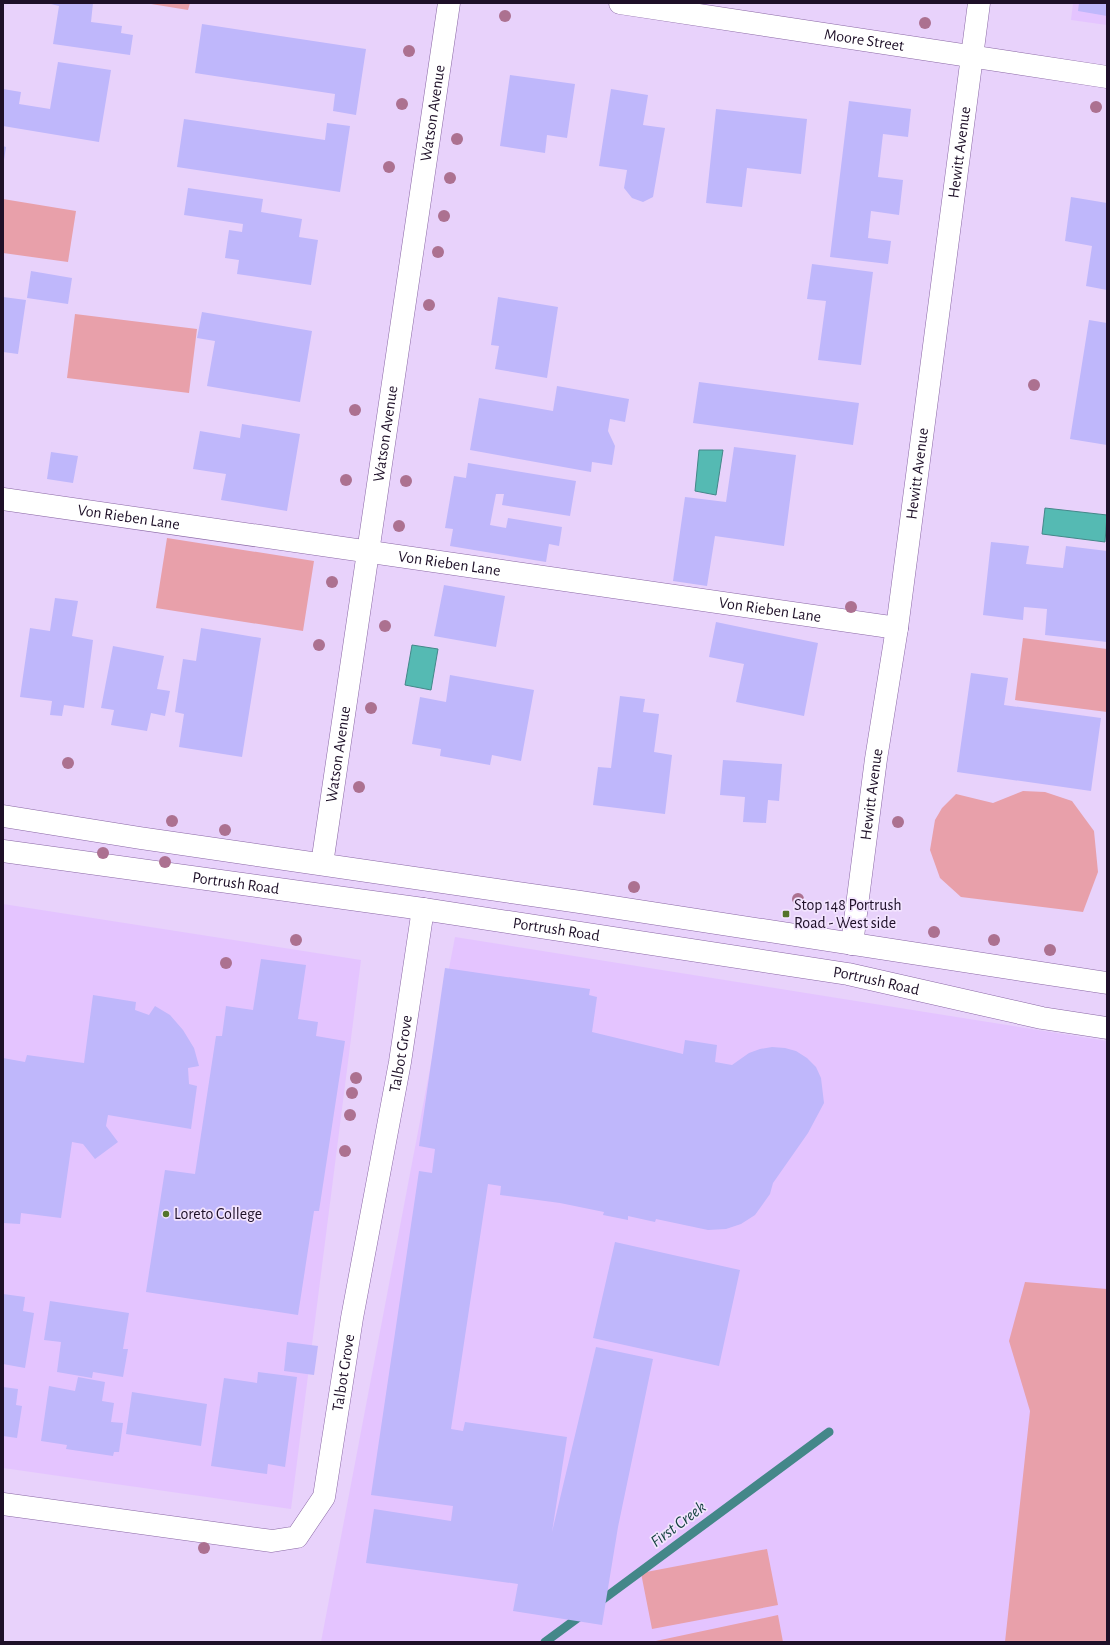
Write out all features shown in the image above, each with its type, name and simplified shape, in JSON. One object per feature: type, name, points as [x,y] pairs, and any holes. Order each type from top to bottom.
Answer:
[{"type":"main road","name":"Watson Avenue","points":[[322,864],[448,3]]},
{"type":"main road","name":"Moore Street","points":[[620,3],[1107,77]]},
{"type":"main road","name":"Hewitt Avenue","points":[[852,944],[876,759],[897,628],[980,3]]},
{"type":"main road","name":"Von Rieben Lane","points":[[3,499],[897,628]]},
{"type":"main road","name":"Portrush Road","points":[[3,816],[580,902],[1107,983]]},
{"type":"main road","name":"Portrush Road","points":[[3,851],[423,909],[848,974],[1042,1018],[1107,1028]]},
{"type":"main road","name":"Talbot Grove","points":[[3,1504],[272,1541],[298,1537],[324,1497],[352,1318],[393,1098],[423,909]]},
{"type":"shaded area","points":[[145,3],[190,3],[188,10]]},
{"type":"shaded area","points":[[1073,3],[1107,3],[1107,25],[1071,20]]},
{"type":"shaded area","points":[[3,199],[76,211],[68,262],[3,253]]},
{"type":"shaded area","points":[[75,314],[197,329],[189,393],[67,378]]},
{"type":"shaded area","points":[[699,450],[723,450],[716,495],[695,491]]},
{"type":"shaded area","points":[[1045,508],[1107,515],[1105,542],[1042,534]]},
{"type":"shaded area","points":[[167,538],[314,561],[303,631],[156,608]]},
{"type":"shaded area","points":[[1023,638],[1107,649],[1107,712],[1015,700]]},
{"type":"shaded area","points":[[412,645],[438,649],[431,690],[405,685]]},
{"type":"shaded area","points":[[1023,791],[1045,792],[1072,801],[1094,831],[1098,872],[1083,912],[961,897],[940,878],[930,850],[935,820],[942,808],[956,794],[993,803]]},
{"type":"shaded area","name":"Loreto College","points":[[3,904],[361,960],[291,1509],[3,1468]]},
{"type":"shaded area","points":[[455,937],[1107,1041],[1107,1642],[321,1642]]},
{"type":"shaded area","points":[[1025,1282],[1107,1289],[1107,1642],[1005,1642],[1030,1411],[1009,1341]]},
{"type":"shaded area","points":[[767,1549],[778,1605],[652,1629],[641,1573]]},
{"type":"shaded area","points":[[778,1615],[783,1642],[651,1642]]},
{"type":"building","points":[[47,3],[93,3],[91,22],[122,26],[121,33],[133,35],[130,55],[53,44],[59,6]]},
{"type":"building","points":[[1079,3],[1107,3],[1107,16],[1078,11]]},
{"type":"building","points":[[202,24],[366,49],[356,115],[333,111],[335,94],[195,73]]},
{"type":"building","points":[[58,62],[111,70],[99,142],[3,126],[3,89],[21,92],[19,104],[50,109]]},
{"type":"building","points":[[510,75],[575,84],[567,138],[547,135],[545,153],[500,146]]},
{"type":"building","points":[[611,89],[648,95],[643,125],[665,128],[653,197],[643,202],[632,198],[624,188],[627,170],[599,166]]},
{"type":"building","points":[[849,101],[911,109],[908,137],[883,134],[878,177],[903,180],[899,215],[871,211],[868,238],[891,241],[888,264],[830,257]]},
{"type":"building","points":[[716,109],[807,119],[801,174],[747,168],[742,207],[706,203]]},
{"type":"building","points":[[184,119],[325,140],[327,123],[350,126],[340,192],[177,167]]},
{"type":"building","points":[[3,146],[6,147],[4,160],[3,160]]},
{"type":"building","points":[[188,188],[263,199],[261,212],[302,219],[299,237],[318,240],[311,285],[237,274],[239,260],[225,258],[229,230],[242,232],[243,224],[184,215]]},
{"type":"building","points":[[1071,197],[1107,203],[1107,290],[1086,286],[1092,246],[1065,241]]},
{"type":"building","points":[[812,264],[873,272],[861,365],[818,360],[826,301],[807,299]]},
{"type":"building","points":[[31,271],[72,278],[68,304],[27,298]]},
{"type":"building","points":[[3,297],[26,300],[18,354],[3,352]]},
{"type":"building","points":[[498,297],[558,307],[547,378],[495,369],[499,346],[491,345]]},
{"type":"building","points":[[202,312],[312,331],[300,402],[207,386],[215,341],[197,338]]},
{"type":"building","points":[[1089,320],[1107,323],[1107,445],[1070,439]]},
{"type":"building","points":[[699,382],[859,403],[853,445],[693,423]]},
{"type":"building","points":[[557,386],[629,399],[625,422],[610,419],[608,431],[615,446],[612,465],[592,462],[591,472],[470,450],[479,398],[553,411]]},
{"type":"building","points":[[242,424],[300,434],[287,511],[221,500],[226,474],[193,469],[200,431],[240,438]]},
{"type":"building","points":[[734,447],[796,455],[784,546],[715,536],[707,586],[673,581],[685,497],[726,502]]},
{"type":"building","points":[[51,452],[78,456],[73,483],[47,479]]},
{"type":"building","points":[[468,463],[576,481],[570,516],[502,505],[504,494],[496,494],[490,525],[506,528],[508,518],[562,527],[559,546],[549,544],[546,562],[450,546],[453,529],[445,528],[454,476],[466,478]]},
{"type":"building","points":[[991,542],[1029,546],[1026,564],[1063,568],[1066,546],[1107,551],[1107,642],[1045,635],[1047,609],[1024,607],[1023,620],[983,615]]},
{"type":"building","points":[[444,585],[505,596],[496,647],[434,636]]},
{"type":"building","points":[[55,598],[78,601],[72,636],[93,640],[84,708],[64,705],[62,716],[50,715],[52,701],[20,697],[30,628],[50,631]]},
{"type":"building","points":[[716,622],[818,643],[804,716],[736,702],[744,664],[709,657]]},
{"type":"building","points":[[201,628],[261,638],[242,757],[179,747],[184,714],[175,712],[183,659],[196,661]]},
{"type":"building","points":[[113,646],[164,656],[157,689],[170,691],[165,716],[151,713],[147,731],[111,725],[114,710],[101,708]]},
{"type":"building","points":[[971,673],[1008,678],[1004,705],[1101,718],[1091,791],[957,772]]},
{"type":"building","points":[[450,675],[534,690],[521,761],[492,755],[490,765],[440,756],[441,749],[412,744],[420,697],[446,702]]},
{"type":"building","points":[[620,696],[645,699],[643,712],[659,714],[654,752],[672,755],[665,814],[593,805],[598,767],[611,768]]},
{"type":"building","points":[[723,760],[782,764],[779,801],[768,800],[766,823],[743,822],[745,797],[720,795]]},
{"type":"building","points":[[261,959],[306,965],[298,1019],[318,1022],[316,1036],[345,1041],[319,1211],[314,1211],[298,1315],[146,1292],[165,1170],[195,1174],[216,1036],[222,1036],[226,1006],[253,1010]]},
{"type":"building","points":[[445,968],[590,989],[589,995],[597,997],[592,1032],[683,1054],[685,1040],[717,1045],[715,1062],[732,1065],[749,1053],[760,1049],[772,1047],[785,1048],[796,1051],[807,1058],[816,1067],[821,1078],[824,1103],[808,1133],[773,1183],[770,1194],[755,1215],[741,1224],[726,1229],[708,1230],[656,1219],[655,1222],[628,1216],[628,1220],[603,1215],[604,1212],[560,1203],[500,1195],[501,1186],[488,1184],[451,1429],[463,1431],[465,1422],[567,1437],[552,1532],[596,1347],[653,1359],[618,1527],[602,1625],[513,1611],[518,1584],[366,1563],[374,1509],[451,1521],[453,1506],[371,1495],[419,1171],[432,1173],[435,1149],[419,1146]]},
{"type":"building","points":[[93,995],[136,1002],[135,1010],[149,1015],[155,1006],[170,1015],[183,1030],[194,1048],[199,1066],[188,1068],[189,1084],[197,1086],[191,1129],[108,1115],[106,1126],[118,1142],[95,1159],[83,1144],[72,1142],[61,1218],[21,1213],[20,1224],[3,1223],[3,1058],[25,1062],[27,1055],[84,1063]]},
{"type":"building","points":[[615,1242],[740,1270],[719,1366],[593,1338]]},
{"type":"building","points":[[3,1294],[25,1297],[23,1311],[34,1313],[25,1368],[3,1364]]},
{"type":"building","points":[[50,1301],[129,1313],[123,1349],[128,1349],[123,1377],[93,1372],[92,1378],[57,1372],[61,1342],[44,1340]]},
{"type":"building","points":[[287,1342],[318,1346],[314,1375],[284,1371]]},
{"type":"building","points":[[258,1372],[297,1377],[285,1467],[268,1464],[267,1474],[211,1466],[224,1378],[257,1383]]},
{"type":"building","points":[[78,1377],[105,1382],[102,1401],[114,1403],[111,1422],[123,1423],[119,1452],[114,1452],[113,1456],[66,1449],[67,1445],[41,1441],[49,1386],[75,1391]]},
{"type":"building","points":[[3,1387],[18,1389],[16,1405],[22,1406],[17,1438],[3,1436]]},
{"type":"building","points":[[132,1392],[207,1404],[201,1446],[126,1434]]},
{"type":"waterway","name":"First Creek","points":[[598,1603],[829,1432]]},
{"type":"waterway","name":"First Creek","points":[[545,1642],[583,1614]]},
{"type":"place","name":"Stop 148 Portrush Road - West side","points":[[786,914]]},
{"type":"place","name":"Loreto College","points":[[166,1214]]}]
